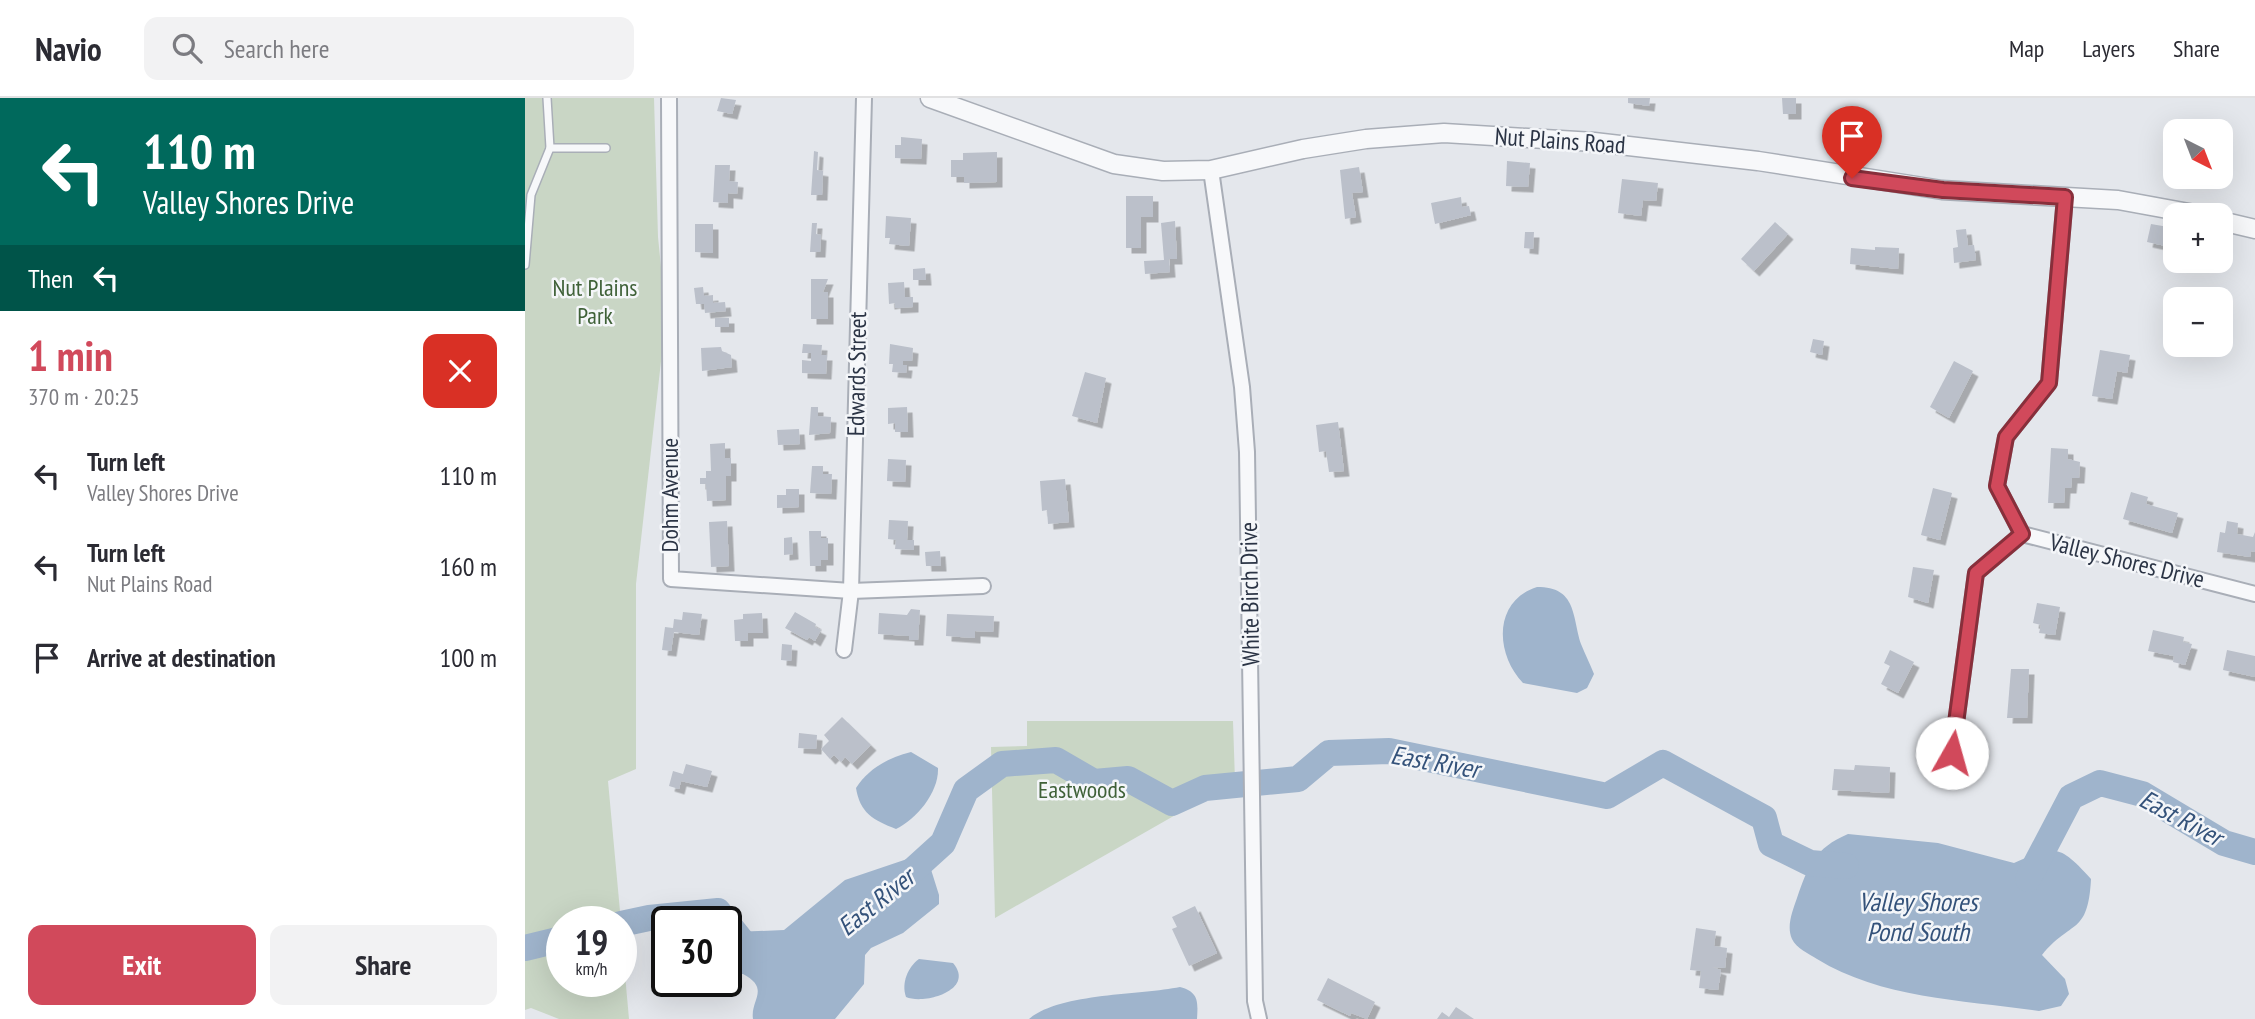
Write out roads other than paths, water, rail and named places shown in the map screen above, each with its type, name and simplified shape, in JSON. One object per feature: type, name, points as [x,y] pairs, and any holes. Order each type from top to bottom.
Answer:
[{"type":"street","name":"Dohm Avenue","points":[[669,98],[671,579],[851,591],[983,586]]},
{"type":"street","name":"Edwards Street","points":[[844,650],[851,591],[864,98]]},
{"type":"street","name":"Nut Plains Road","points":[[930,98],[1114,164],[1163,171],[1211,170],[1303,149],[1367,139],[1444,133],[1594,142],[1758,162],[1943,190],[2065,197],[2163,207]]},
{"type":"street","name":"White Birch Drive","points":[[1211,170],[1243,387],[1247,452],[1254,757],[1252,842],[1255,1002],[1259,1019]]},
{"type":"street","name":"Valley Shores Drive","points":[[2065,197],[2049,383],[2006,437],[1997,486],[2022,534],[2255,594]]},
{"type":"street","points":[[2233,223],[2255,229]]},
{"type":"street","points":[[1952,753],[1976,573],[2022,534]]},
{"type":"lane","points":[[525,265],[531,195],[549,148],[547,98]]},
{"type":"lane","points":[[549,148],[606,148]]},
{"type":"water","points":[[1537,587],[1559,592],[1571,605],[1581,644],[1594,674],[1587,688],[1577,693],[1523,683],[1507,658],[1503,629],[1506,616],[1512,604]]},
{"type":"water","points":[[911,752],[938,768],[937,777],[931,795],[919,812],[896,829],[864,810],[856,788],[880,765]]},
{"type":"water","name":"Valley Shores Pond South","points":[[1848,834],[1938,843],[2014,863],[2048,851],[2056,851],[2072,859],[2091,879],[2086,910],[2082,919],[2042,955],[2065,979],[2069,994],[2061,1006],[2039,1011],[1896,990],[1842,972],[1800,948],[1790,934],[1790,923],[1805,876],[1820,852]]},
{"type":"water","points":[[919,855],[928,860],[939,895],[939,904],[903,933],[871,948],[865,955],[864,984],[835,1019],[753,1019],[758,990],[751,979],[742,974],[742,932],[784,930],[845,880]]},
{"type":"water","points":[[919,959],[953,963],[958,973],[958,981],[953,988],[935,997],[906,997],[906,976]]},
{"type":"water","points":[[1180,987],[1191,992],[1196,998],[1197,1019],[1029,1019],[1060,1004],[1101,996]]},
{"type":"waterway","name":"East River","points":[[900,882],[943,843],[966,790],[1002,764],[1056,760],[1094,782],[1128,779],[1172,803],[1205,788],[1298,779],[1329,753],[1389,751],[1607,796],[1663,763],[1764,818],[1771,844],[1810,863],[1846,866]]},
{"type":"waterway","name":"East River","points":[[2028,879],[2071,797],[2100,783],[2142,794],[2224,843],[2255,852]]},
{"type":"waterway","name":"East River","points":[[637,921],[718,911],[749,950],[759,950]]},
{"type":"waterway","name":"East River","points":[[525,948],[546,943]]},
{"type":"park label","name":"Nut Plains Park","points":[[595,302]]},
{"type":"park label","name":"Eastwoods","points":[[1082,790]]}]
